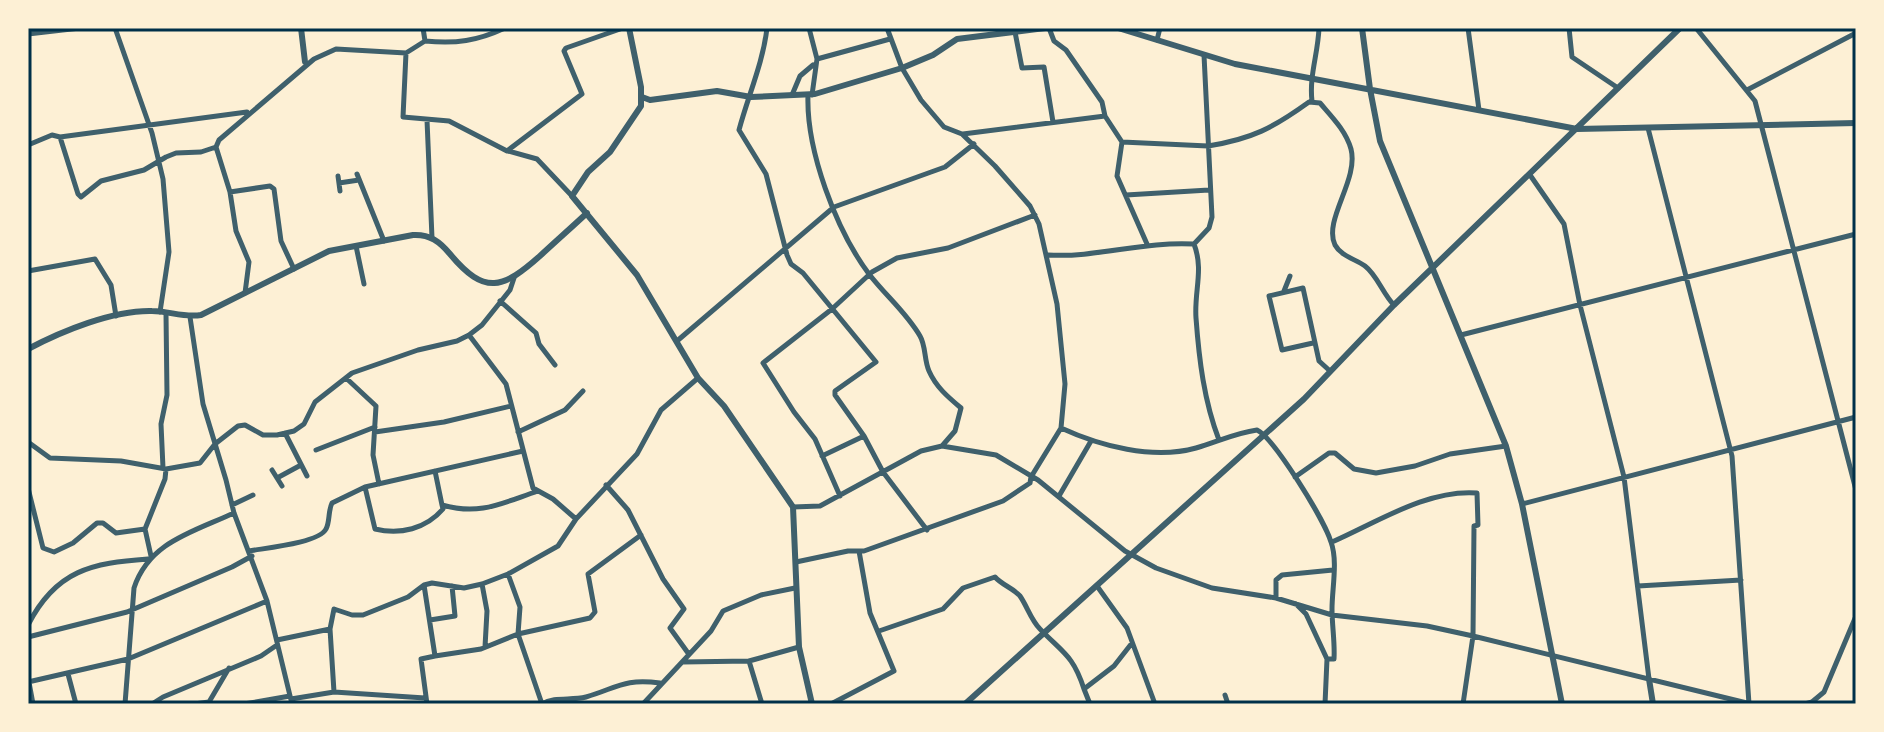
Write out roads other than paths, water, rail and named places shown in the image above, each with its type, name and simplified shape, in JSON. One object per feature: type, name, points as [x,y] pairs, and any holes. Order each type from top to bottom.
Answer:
[{"type":"street","points":[[28,34],[80,28]]},
{"type":"street","points":[[115,28],[159,160],[169,252],[163,313],[167,395],[161,424],[165,479],[145,529],[150,558]]},
{"type":"street","points":[[301,28],[306,64]]},
{"type":"street","points":[[423,28],[425,41]]},
{"type":"street","points":[[60,137],[81,197],[101,181],[144,170],[176,153],[201,152],[216,147],[224,134],[306,64],[336,49],[406,53],[425,41],[455,44],[476,40],[505,28]]},
{"type":"street","points":[[507,151],[582,94],[564,51],[566,48],[623,28]]},
{"type":"street","points":[[572,196],[588,172],[610,152],[638,113],[642,97],[629,28]]},
{"type":"street","points":[[767,28],[761,63],[739,130],[766,174],[791,264],[803,273],[876,362],[835,391],[835,395],[864,436],[883,472],[927,530]]},
{"type":"street","points":[[809,28],[815,62],[810,95],[811,139],[820,174],[846,236],[870,276],[903,311],[919,335],[928,370],[942,392],[961,408],[955,431],[942,446]]},
{"type":"street","points":[[796,562],[848,551],[864,551],[1003,501],[1030,483],[1061,428],[1064,370],[1048,255],[1035,215],[974,144],[962,134],[944,127],[921,100],[902,68],[887,28]]},
{"type":"street","points":[[642,97],[650,100],[717,91],[748,96],[810,95],[902,68],[933,55],[957,39],[1047,28],[1102,102],[1105,116],[1122,142],[1117,176],[1147,244]]},
{"type":"street","points":[[1118,28],[1235,64],[1577,129],[1856,123]]},
{"type":"street","points":[[1157,41],[1160,28]]},
{"type":"street","points":[[1312,101],[1310,78],[1319,28]]},
{"type":"street","points":[[1362,28],[1380,141],[1506,446],[1522,504],[1562,704]]},
{"type":"street","points":[[1468,28],[1479,110]]},
{"type":"street","points":[[1569,28],[1572,57],[1618,88]]},
{"type":"street","points":[[965,704],[1304,399],[1394,305],[1680,28]]},
{"type":"street","points":[[1696,28],[1755,101],[1856,490]]},
{"type":"street","points":[[1015,32],[1022,68],[1044,67],[1053,122]]},
{"type":"street","points":[[1747,90],[1856,33]]},
{"type":"street","points":[[792,95],[800,76],[815,62],[890,39]]},
{"type":"street","points":[[406,53],[403,117],[449,121],[507,151],[537,159],[587,213],[637,275],[698,378],[724,406],[793,507],[799,647],[812,704]]},
{"type":"street","points":[[1048,255],[1069,256],[1147,244],[1194,244],[1209,228],[1212,217],[1204,55]]},
{"type":"street","points":[[1122,142],[1208,146],[1269,130],[1312,101],[1320,103],[1343,130],[1353,161],[1332,229],[1335,245],[1372,273],[1394,305]]},
{"type":"street","points":[[28,145],[52,135],[60,137],[250,112]]},
{"type":"street","points":[[962,134],[1105,116]]},
{"type":"street","points":[[427,120],[432,238]]},
{"type":"street","points":[[793,507],[820,506],[921,451],[942,446],[996,455],[1058,496],[1132,555],[1199,584],[1276,598],[1332,615],[1427,626],[1473,636],[1750,704],[1731,449],[1648,128]]},
{"type":"street","points":[[677,341],[834,207],[945,167],[974,144]]},
{"type":"street","points":[[216,147],[230,192],[236,231],[249,262],[245,293]]},
{"type":"street","points":[[1530,175],[1564,224],[1580,305],[1624,477],[1653,704]]},
{"type":"street","points":[[339,183],[358,177],[384,242]]},
{"type":"street","points":[[230,192],[270,186],[274,189],[281,241],[294,269]]},
{"type":"street","points":[[1126,195],[1209,190]]},
{"type":"street","points":[[28,349],[56,334],[116,316],[163,313],[190,317],[211,312],[329,251],[413,235],[432,238],[441,244],[473,278],[496,283],[514,278],[587,213]]},
{"type":"street","points":[[840,496],[815,439],[763,363],[870,276],[897,258],[948,248],[1035,215]]},
{"type":"street","points":[[1461,335],[1856,234]]},
{"type":"street","points":[[1194,244],[1200,263],[1196,316],[1207,407],[1219,440]]},
{"type":"street","points":[[356,246],[364,284]]},
{"type":"street","points":[[28,271],[95,259],[111,285],[116,316]]},
{"type":"street","points":[[1284,292],[1290,276]]},
{"type":"street","points":[[28,442],[50,458],[121,461],[164,469],[200,463],[215,444],[238,426],[245,425],[263,435],[285,433],[304,424],[315,402],[352,373],[469,335],[482,325],[512,287],[514,278]]},
{"type":"street","points":[[1313,343],[1282,350],[1269,296],[1303,288],[1313,343],[1319,361],[1330,371]]},
{"type":"street","points":[[500,301],[536,333],[539,344],[555,365]]},
{"type":"street","points":[[190,317],[203,404],[234,513],[267,601],[291,700]]},
{"type":"street","points":[[469,335],[506,384],[533,488],[553,499],[576,519]]},
{"type":"street","points":[[346,378],[376,406],[373,455],[379,484]]},
{"type":"street","points":[[334,692],[330,629],[334,609],[352,615],[374,613],[408,597],[424,585],[432,583],[464,588],[482,584],[508,574],[558,546],[576,519],[637,454],[661,410],[698,378]]},
{"type":"street","points":[[518,432],[565,410],[583,391]]},
{"type":"street","points":[[316,450],[375,430],[444,422],[511,406]]},
{"type":"street","points":[[1522,504],[1856,417]]},
{"type":"street","points":[[1061,428],[1091,441],[1156,451],[1195,448],[1238,433],[1257,430],[1265,434],[1295,477],[1332,542],[1334,659],[1327,659]]},
{"type":"street","points":[[285,433],[307,476]]},
{"type":"street","points":[[822,456],[864,436]]},
{"type":"street","points":[[1058,496],[1091,441]]},
{"type":"street","points":[[1295,477],[1329,453],[1335,453],[1354,469],[1376,473],[1415,466],[1450,454],[1506,446]]},
{"type":"street","points":[[28,637],[133,609],[232,567],[250,553],[319,535],[326,529],[332,503],[365,487],[523,451]]},
{"type":"street","points":[[277,478],[301,465]]},
{"type":"street","points":[[272,470],[282,486]]},
{"type":"street","points":[[365,487],[375,529],[388,532],[421,527],[434,520],[443,509],[435,471]]},
{"type":"street","points":[[606,485],[628,510],[663,579],[684,609],[670,628],[688,653]]},
{"type":"street","points":[[28,488],[43,548],[54,552],[73,543],[97,523],[103,523],[116,533],[145,529]]},
{"type":"street","points":[[442,505],[464,511],[481,509],[538,491]]},
{"type":"street","points":[[1332,542],[1424,502],[1448,495],[1477,493],[1473,636],[1463,704]]},
{"type":"street","points":[[232,505],[253,495]]},
{"type":"street","points":[[125,704],[134,588],[138,575],[163,545],[234,513]]},
{"type":"street","points":[[244,704],[334,692],[426,701],[421,659],[485,647],[518,634],[590,618],[595,612],[588,574],[641,535]]},
{"type":"street","points":[[831,704],[894,671],[870,613],[859,551]]},
{"type":"street","points":[[28,625],[44,597],[84,569],[114,560],[150,558]]},
{"type":"street","points":[[1276,598],[1276,580],[1282,575],[1333,570]]},
{"type":"street","points":[[508,574],[520,607],[518,634],[542,704],[549,700],[585,697],[620,683],[660,683]]},
{"type":"street","points":[[879,631],[943,609],[963,588],[995,577],[1003,586],[1018,593],[1038,628],[1077,666],[1090,704]]},
{"type":"street","points":[[1638,586],[1741,580]]},
{"type":"street","points":[[482,584],[487,611],[485,647]]},
{"type":"street","points":[[424,585],[435,656]]},
{"type":"street","points":[[430,620],[455,616],[452,586]]},
{"type":"street","points":[[1097,586],[1127,628],[1155,704]]},
{"type":"street","points":[[643,704],[711,631],[723,611],[761,595],[795,588]]},
{"type":"street","points":[[33,704],[28,681],[128,659],[267,601]]},
{"type":"street","points":[[1296,604],[1306,614],[1327,659],[1325,704]]},
{"type":"street","points":[[1805,704],[1824,692],[1856,616]]},
{"type":"street","points":[[152,704],[229,667],[261,656],[277,642],[330,629]]},
{"type":"street","points":[[1084,689],[1114,666],[1132,643]]},
{"type":"street","points":[[682,662],[749,661],[799,647]]},
{"type":"street","points":[[749,661],[762,704]]},
{"type":"street","points":[[194,704],[212,703],[229,667]]},
{"type":"street","points":[[68,674],[76,704]]},
{"type":"street","points":[[1225,695],[1228,704]]},
{"type":"street","points":[[158,699],[168,704]]}]
